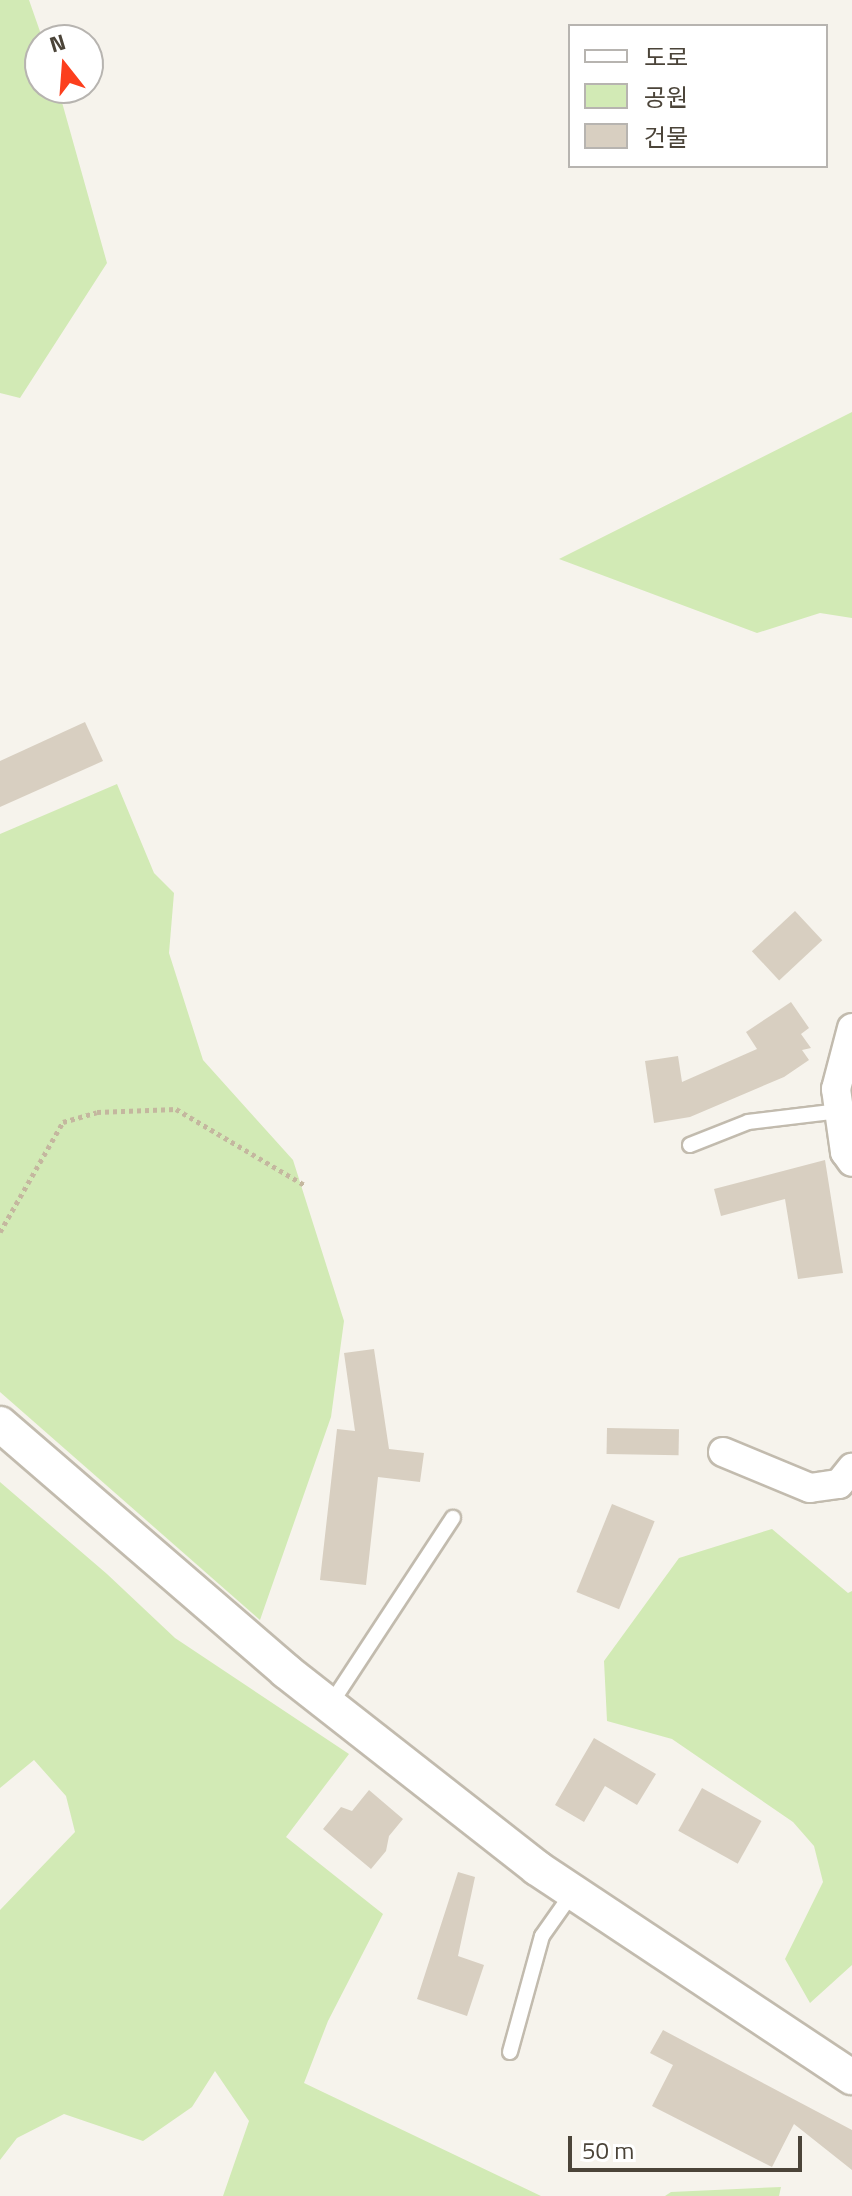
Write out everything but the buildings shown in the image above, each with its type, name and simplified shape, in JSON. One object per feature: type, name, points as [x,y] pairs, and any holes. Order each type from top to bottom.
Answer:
[{"type":"street","points":[[852,1028],[836,1089],[845,1152],[852,1162]]},
{"type":"street","points":[[0,1424],[330,1705],[573,1892],[852,2077]]},
{"type":"street","points":[[723,1452],[810,1488],[839,1484],[852,1468]]},
{"type":"lane","points":[[690,1145],[748,1122],[839,1111]]},
{"type":"lane","points":[[330,1705],[453,1518]]},
{"type":"lane","points":[[510,2052],[542,1936],[573,1892]]},
{"type":"path","points":[[0,1232],[63,1122],[97,1112],[176,1109],[306,1186]]},
{"type":"green space","points":[[0,0],[29,0],[37,24],[24,24],[24,104],[62,104],[107,263],[20,398],[0,393]]},
{"type":"green space","points":[[852,412],[852,618],[820,613],[757,633],[559,559]]},
{"type":"green space","points":[[117,784],[154,873],[174,893],[169,953],[203,1060],[293,1160],[344,1321],[331,1417],[260,1620],[0,1392],[0,834]]},
{"type":"green space","points":[[0,1482],[107,1574],[175,1638],[349,1754],[286,1837],[383,1914],[328,2021],[304,2083],[541,2196],[223,2196],[249,2121],[215,2071],[192,2107],[143,2141],[64,2114],[17,2138],[0,2160],[0,1910],[75,1832],[66,1796],[34,1760],[0,1788]]},
{"type":"green space","points":[[772,1529],[848,1593],[852,1591],[852,1965],[810,2003],[785,1959],[823,1882],[814,1846],[793,1822],[672,1739],[607,1721],[604,1661],[679,1558]]},
{"type":"green space","points":[[781,2187],[779,2196],[665,2196],[671,2192]]}]
